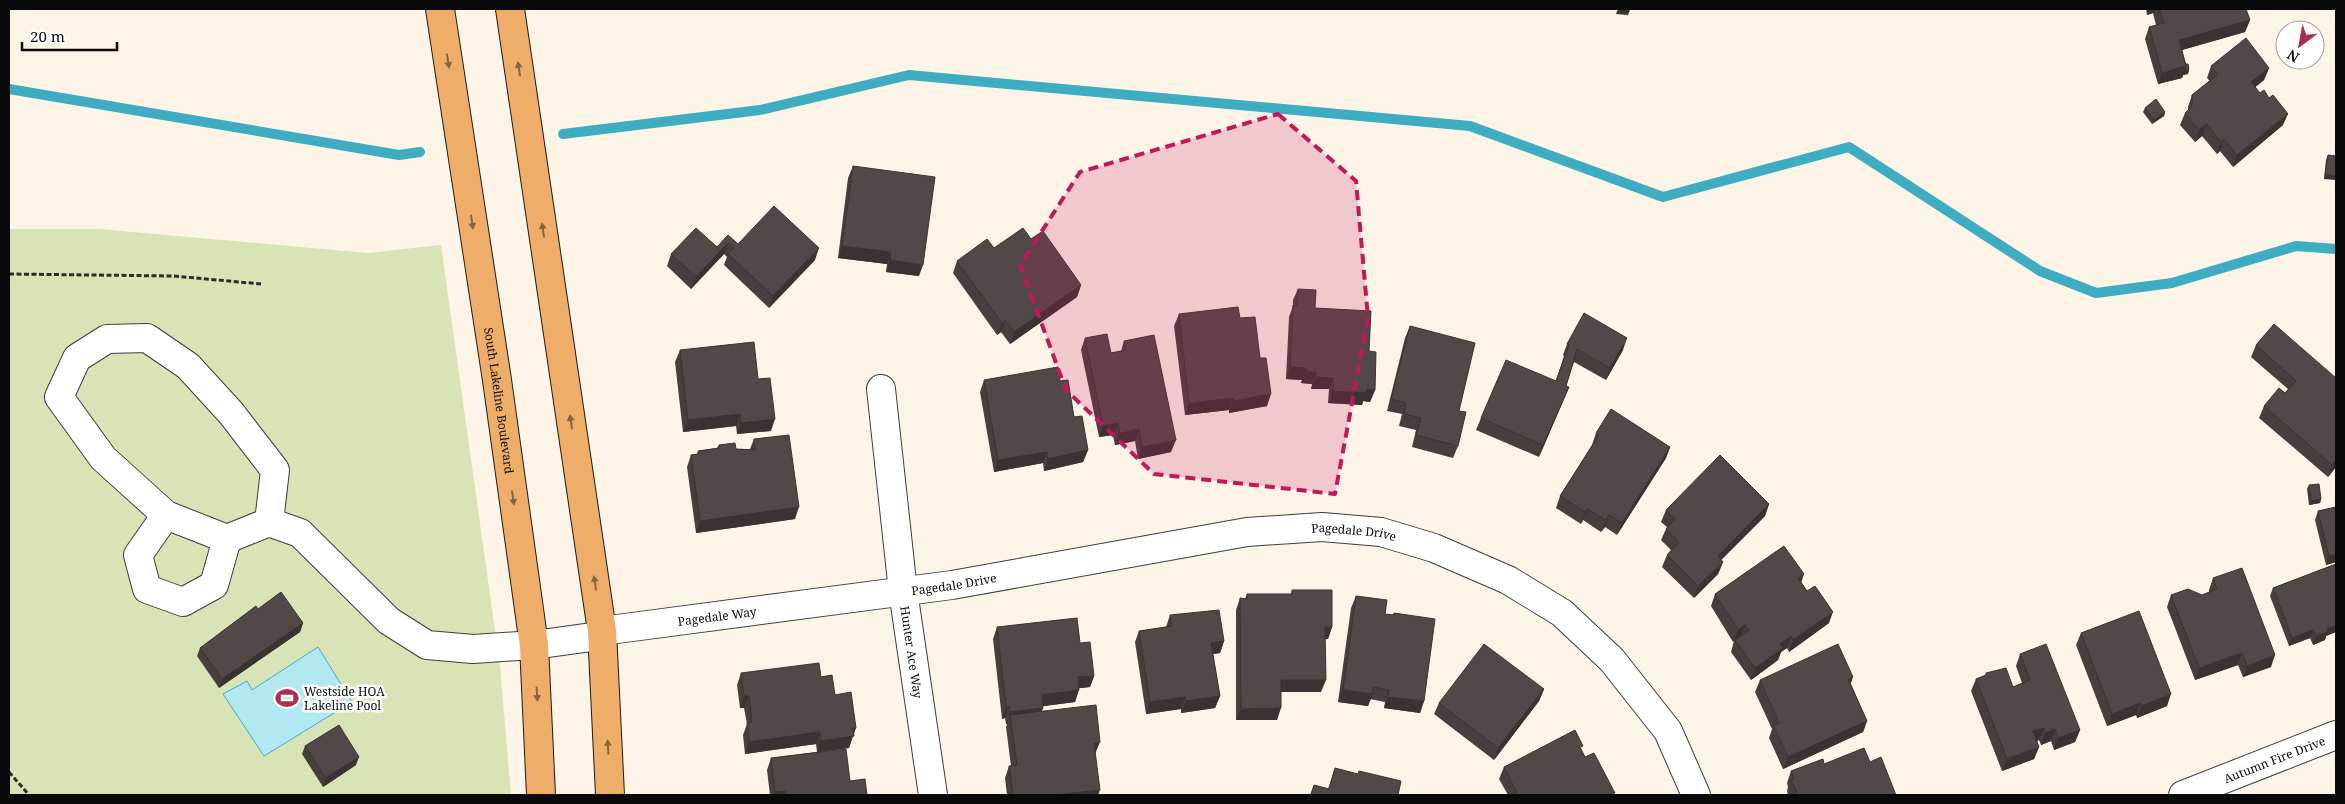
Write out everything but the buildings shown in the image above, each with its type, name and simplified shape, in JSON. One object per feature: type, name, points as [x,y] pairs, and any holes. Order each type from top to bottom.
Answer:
[{"type":"main road","name":"South Lakeline Boulevard","points":[[440,11],[534,646],[541,795]]},
{"type":"main road","points":[[511,15],[602,631],[610,795]]},
{"type":"street","points":[[269,522],[275,470],[231,413],[188,366],[147,338],[107,339],[77,358],[59,397],[103,458],[166,515],[227,539],[269,522],[300,533],[389,621],[427,645],[473,649],[534,646]]},
{"type":"street","name":"Hunter Ace Way","points":[[881,389],[902,591],[933,795]]},
{"type":"street","points":[[166,515],[138,555],[147,589],[183,602],[214,585],[227,539]]},
{"type":"street","name":"Pagedale Drive","points":[[902,591],[952,584],[1247,532],[1322,527],[1381,532],[1434,548],[1508,580],[1562,613],[1612,660],[1668,731],[1696,795]]},
{"type":"street","name":"Pagedale Way","points":[[534,646],[599,636],[602,631],[902,591]]},
{"type":"street","name":"Autumn Fire Drive","points":[[2183,795],[2336,736]]},
{"type":"path","points":[[9,274],[174,276],[262,284]]},
{"type":"path","points":[[9,772],[29,795]]},
{"type":"highlighted area","points":[[1278,114],[1356,181],[1368,318],[1335,494],[1154,474],[1066,390],[1020,265],[1080,172]]},
{"type":"green space","points":[[9,229],[99,229],[368,253],[441,245],[500,666],[511,795],[9,795]]},
{"type":"water","name":"Westside HOA Lakeline Pool","points":[[318,647],[352,702],[264,756],[223,694],[247,681],[252,690]]},
{"type":"waterway","points":[[563,134],[760,110],[909,75],[1470,126],[1663,197],[1849,147],[2040,271],[2096,293],[2172,283],[2296,246],[2336,249]]},
{"type":"waterway","points":[[9,89],[399,155],[420,152]]},
{"type":"place","name":"Westside HOA Lakeline Pool","points":[[287,698]]}]
